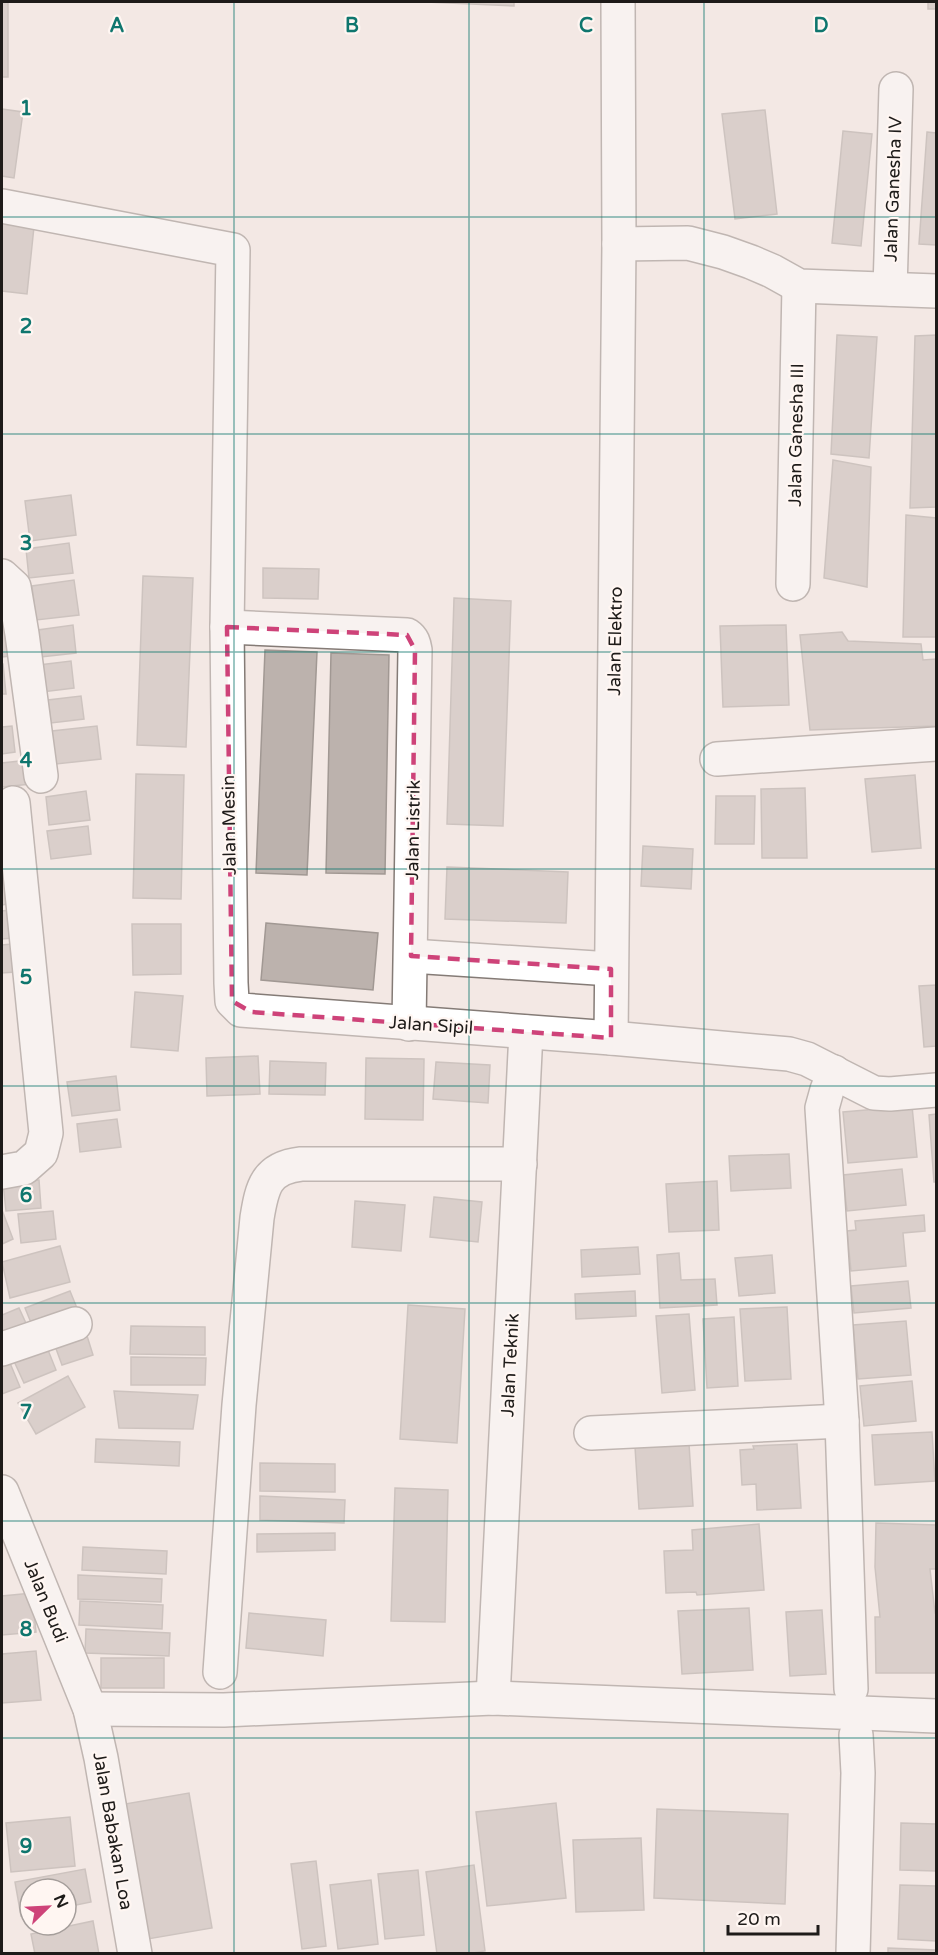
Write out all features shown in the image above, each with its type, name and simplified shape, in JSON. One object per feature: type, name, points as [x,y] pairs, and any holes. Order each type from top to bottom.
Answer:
[{"type":"street","name":"Jalan Elektro","points":[[611,1038],[619,244],[618,2]]},
{"type":"street","name":"Jalan Ganesha IV","points":[[890,289],[896,89]]},
{"type":"street","points":[[2,206],[233,250],[227,627]]},
{"type":"street","points":[[619,244],[688,243],[751,262],[799,286],[936,291]]},
{"type":"street","name":"Jalan Ganesha III","points":[[794,584],[799,286]]},
{"type":"street","points":[[2,576],[14,586],[41,776]]},
{"type":"street","name":"Jalan Listrik","points":[[227,627],[403,635],[411,638],[416,650],[409,1024]]},
{"type":"street","name":"Jalan Mesin","points":[[227,627],[232,1001],[241,1010],[251,1012]]},
{"type":"street","points":[[717,759],[936,744]]},
{"type":"street","points":[[2,1172],[24,1168],[41,1153],[46,1133],[13,803]]},
{"type":"street","points":[[411,956],[611,969]]},
{"type":"street","name":"Jalan Sipil","points":[[251,1012],[611,1038],[789,1054],[807,1059],[874,1093],[936,1090]]},
{"type":"street","name":"Jalan Teknik","points":[[493,1698],[526,1032]]},
{"type":"street","points":[[834,1072],[822,1108],[842,1421],[851,1689]]},
{"type":"street","points":[[220,1672],[239,1405],[261,1192],[270,1177],[288,1165],[520,1164]]},
{"type":"street","points":[[2,1349],[75,1324]]},
{"type":"street","points":[[591,1433],[842,1421]]},
{"type":"street","name":"Jalan Budi","points":[[2,1492],[90,1709]]},
{"type":"street","points":[[90,1709],[224,1710],[493,1698],[936,1716]]},
{"type":"street","name":"Jalan Babakan Loa","points":[[90,1709],[101,1758],[135,1953]]},
{"type":"street","points":[[853,1953],[858,1773],[856,1735]]},
{"type":"highlighted area","points":[[227,627],[407,635],[415,650],[411,956],[611,969],[611,1038],[251,1012],[232,1001]]},
{"type":"building","points":[[2,2],[8,2],[8,77],[2,77]]},
{"type":"building","points":[[426,2],[514,2],[514,6]]},
{"type":"building","points":[[928,2],[936,2],[936,9],[928,9]]},
{"type":"building","points":[[2,109],[23,112],[14,178],[2,176]]},
{"type":"building","points":[[765,110],[777,214],[735,219],[722,114]]},
{"type":"building","points":[[843,131],[872,134],[861,246],[832,243]]},
{"type":"building","points":[[927,132],[936,133],[936,245],[919,244]]},
{"type":"building","points":[[2,214],[35,217],[27,294],[2,291]]},
{"type":"building","points":[[837,335],[877,337],[869,458],[831,454]]},
{"type":"building","points":[[936,335],[936,507],[910,508],[915,336]]},
{"type":"building","points":[[833,460],[871,467],[867,587],[824,578]]},
{"type":"building","points":[[71,495],[76,535],[30,541],[25,501]]},
{"type":"building","points":[[906,515],[936,518],[936,637],[903,637]]},
{"type":"building","points":[[69,543],[73,573],[29,578],[26,549]]},
{"type":"building","points":[[263,568],[319,569],[318,599],[263,598]]},
{"type":"building","points":[[143,576],[193,578],[186,747],[137,745]]},
{"type":"building","points":[[74,580],[79,615],[36,620],[32,586]]},
{"type":"building","points":[[454,598],[511,601],[503,826],[447,824]]},
{"type":"building","points":[[73,625],[76,653],[41,657],[38,630]]},
{"type":"building","points":[[786,625],[789,705],[723,707],[720,626]]},
{"type":"building","points":[[2,626],[7,626],[11,656],[2,657]]},
{"type":"building","points":[[842,632],[848,641],[921,644],[923,660],[936,659],[936,726],[810,730],[800,635]]},
{"type":"building","points":[[265,650],[317,652],[307,875],[256,873]]},
{"type":"building","points":[[331,653],[389,655],[385,874],[326,873]]},
{"type":"building","points":[[71,661],[74,688],[42,692],[39,665]]},
{"type":"building","points":[[3,664],[6,694],[2,694]]},
{"type":"building","points":[[81,696],[84,719],[51,723],[48,700]]},
{"type":"building","points":[[12,726],[15,752],[2,754],[2,727]]},
{"type":"building","points":[[97,726],[101,759],[56,764],[52,731]]},
{"type":"building","points":[[28,760],[31,784],[2,787],[2,763]]},
{"type":"building","points":[[136,774],[184,775],[181,899],[133,898]]},
{"type":"building","points":[[915,775],[921,848],[872,852],[865,779]]},
{"type":"building","points":[[805,788],[807,858],[762,858],[761,789]]},
{"type":"building","points":[[86,791],[90,820],[49,825],[46,797]]},
{"type":"building","points":[[716,796],[755,796],[754,844],[715,844]]},
{"type":"building","points":[[88,826],[91,854],[51,859],[47,831]]},
{"type":"building","points":[[643,846],[693,849],[691,889],[641,886]]},
{"type":"building","points":[[447,867],[568,872],[566,923],[445,919]]},
{"type":"building","points":[[2,877],[4,877],[7,904],[2,905]]},
{"type":"building","points":[[10,910],[13,938],[2,939],[2,911]]},
{"type":"building","points":[[266,923],[378,933],[373,990],[261,980]]},
{"type":"building","points":[[132,924],[181,924],[181,974],[133,975]]},
{"type":"building","points":[[12,944],[15,972],[2,973],[2,945]]},
{"type":"building","points":[[936,985],[936,1046],[924,1047],[919,986]]},
{"type":"building","points":[[135,992],[183,996],[178,1051],[131,1047]]},
{"type":"building","points":[[258,1056],[260,1094],[207,1096],[206,1058]]},
{"type":"building","points":[[366,1058],[424,1059],[423,1120],[365,1119]]},
{"type":"building","points":[[270,1061],[326,1063],[325,1095],[269,1094]]},
{"type":"building","points":[[436,1062],[490,1065],[488,1103],[433,1099]]},
{"type":"building","points":[[116,1076],[120,1110],[72,1116],[67,1082]]},
{"type":"building","points":[[912,1106],[917,1157],[848,1163],[843,1112]]},
{"type":"building","points":[[936,1114],[936,1182],[934,1182],[929,1115]]},
{"type":"building","points":[[117,1119],[121,1147],[80,1152],[77,1124]]},
{"type":"building","points":[[789,1154],[791,1188],[731,1191],[729,1156]]},
{"type":"building","points":[[902,1169],[906,1205],[847,1211],[843,1175]]},
{"type":"building","points":[[39,1180],[41,1208],[6,1211],[3,1183]]},
{"type":"building","points":[[717,1181],[719,1230],[669,1232],[666,1184]]},
{"type":"building","points":[[434,1197],[482,1202],[478,1242],[430,1237]]},
{"type":"building","points":[[355,1201],[405,1205],[401,1251],[352,1247]]},
{"type":"building","points":[[2,1210],[13,1239],[2,1244]]},
{"type":"building","points":[[53,1211],[56,1239],[21,1243],[18,1214]]},
{"type":"building","points":[[924,1215],[925,1231],[903,1233],[906,1266],[851,1271],[847,1231],[856,1230],[855,1221]]},
{"type":"building","points":[[60,1246],[70,1282],[10,1298],[2,1262]]},
{"type":"building","points":[[638,1247],[640,1274],[582,1277],[581,1250]]},
{"type":"building","points":[[679,1253],[681,1280],[715,1279],[717,1305],[660,1308],[657,1255]]},
{"type":"building","points":[[772,1255],[775,1293],[739,1296],[735,1258]]},
{"type":"building","points":[[908,1281],[911,1308],[854,1313],[851,1286]]},
{"type":"building","points":[[70,1291],[79,1313],[34,1330],[25,1308]]},
{"type":"building","points":[[635,1291],[636,1316],[576,1319],[575,1294]]},
{"type":"building","points":[[408,1305],[465,1309],[457,1443],[400,1439]]},
{"type":"building","points":[[787,1307],[791,1379],[745,1381],[740,1309]]},
{"type":"building","points":[[19,1308],[30,1332],[2,1345],[2,1315]]},
{"type":"building","points":[[689,1314],[695,1390],[662,1393],[656,1316]]},
{"type":"building","points":[[734,1317],[738,1386],[707,1388],[703,1319]]},
{"type":"building","points":[[906,1321],[911,1375],[858,1379],[853,1325]]},
{"type":"building","points":[[83,1323],[93,1355],[62,1365],[51,1335]]},
{"type":"building","points":[[131,1326],[205,1327],[205,1355],[130,1354]]},
{"type":"building","points":[[46,1345],[56,1370],[24,1383],[13,1359]]},
{"type":"building","points":[[5,1351],[20,1387],[2,1394],[2,1352]]},
{"type":"building","points":[[131,1357],[206,1358],[205,1385],[131,1385]]},
{"type":"building","points":[[68,1376],[85,1407],[36,1434],[18,1403]]},
{"type":"building","points":[[912,1381],[916,1421],[864,1426],[860,1386]]},
{"type":"building","points":[[114,1391],[198,1395],[193,1429],[119,1428]]},
{"type":"building","points":[[932,1432],[935,1481],[875,1485],[872,1435]]},
{"type":"building","points":[[96,1439],[180,1442],[179,1466],[95,1462]]},
{"type":"building","points":[[689,1444],[693,1506],[639,1509],[635,1447]]},
{"type":"building","points":[[797,1444],[801,1508],[757,1510],[756,1484],[742,1485],[740,1450],[754,1449],[753,1446]]},
{"type":"building","points":[[260,1463],[335,1464],[335,1492],[260,1491]]},
{"type":"building","points":[[395,1488],[448,1490],[445,1622],[391,1621]]},
{"type":"building","points":[[260,1496],[345,1500],[344,1523],[260,1520]]},
{"type":"building","points":[[876,1523],[936,1525],[936,1569],[930,1569],[936,1613],[936,1673],[876,1673],[875,1617],[880,1617],[875,1567]]},
{"type":"building","points":[[759,1524],[764,1590],[697,1595],[696,1592],[666,1593],[664,1551],[693,1550],[692,1530]]},
{"type":"building","points":[[335,1533],[335,1550],[257,1552],[257,1534]]},
{"type":"building","points":[[83,1547],[167,1551],[166,1574],[82,1570]]},
{"type":"building","points":[[78,1575],[162,1579],[161,1602],[78,1599]]},
{"type":"building","points":[[32,1593],[36,1632],[2,1635],[2,1596]]},
{"type":"building","points":[[80,1601],[163,1605],[162,1629],[79,1625]]},
{"type":"building","points":[[749,1608],[753,1670],[682,1674],[678,1611]]},
{"type":"building","points":[[822,1610],[826,1674],[790,1676],[786,1612]]},
{"type":"building","points":[[249,1613],[326,1620],[323,1656],[246,1648]]},
{"type":"building","points":[[86,1629],[170,1633],[169,1656],[85,1653]]},
{"type":"building","points":[[36,1651],[41,1700],[2,1703],[2,1654]]},
{"type":"building","points":[[101,1658],[164,1658],[164,1688],[101,1688]]},
{"type":"building","points":[[189,1793],[212,1928],[142,1940],[119,1805]]},
{"type":"building","points":[[556,1803],[566,1898],[487,1906],[476,1812]]},
{"type":"building","points":[[657,1809],[788,1814],[785,1904],[654,1898]]},
{"type":"building","points":[[70,1817],[75,1866],[11,1872],[6,1823]]},
{"type":"building","points":[[901,1823],[936,1824],[936,1871],[900,1870]]},
{"type":"building","points":[[641,1838],[644,1910],[576,1912],[573,1840]]},
{"type":"building","points":[[316,1861],[326,1946],[302,1949],[291,1864]]},
{"type":"building","points":[[474,1865],[485,1951],[467,1954],[437,1954],[426,1872]]},
{"type":"building","points":[[85,1869],[91,1902],[78,1905],[78,1877],[42,1877]]},
{"type":"building","points":[[418,1870],[424,1935],[385,1939],[378,1874]]},
{"type":"building","points":[[371,1880],[378,1944],[338,1949],[330,1885]]},
{"type":"building","points":[[18,1881],[18,1899],[15,1882]]},
{"type":"building","points":[[900,1885],[936,1886],[936,1941],[898,1939]]},
{"type":"building","points":[[93,1921],[99,1954],[35,1954],[32,1937],[78,1937],[78,1924]]},
{"type":"building","points":[[888,1948],[936,1950],[936,1954],[888,1954]]}]
